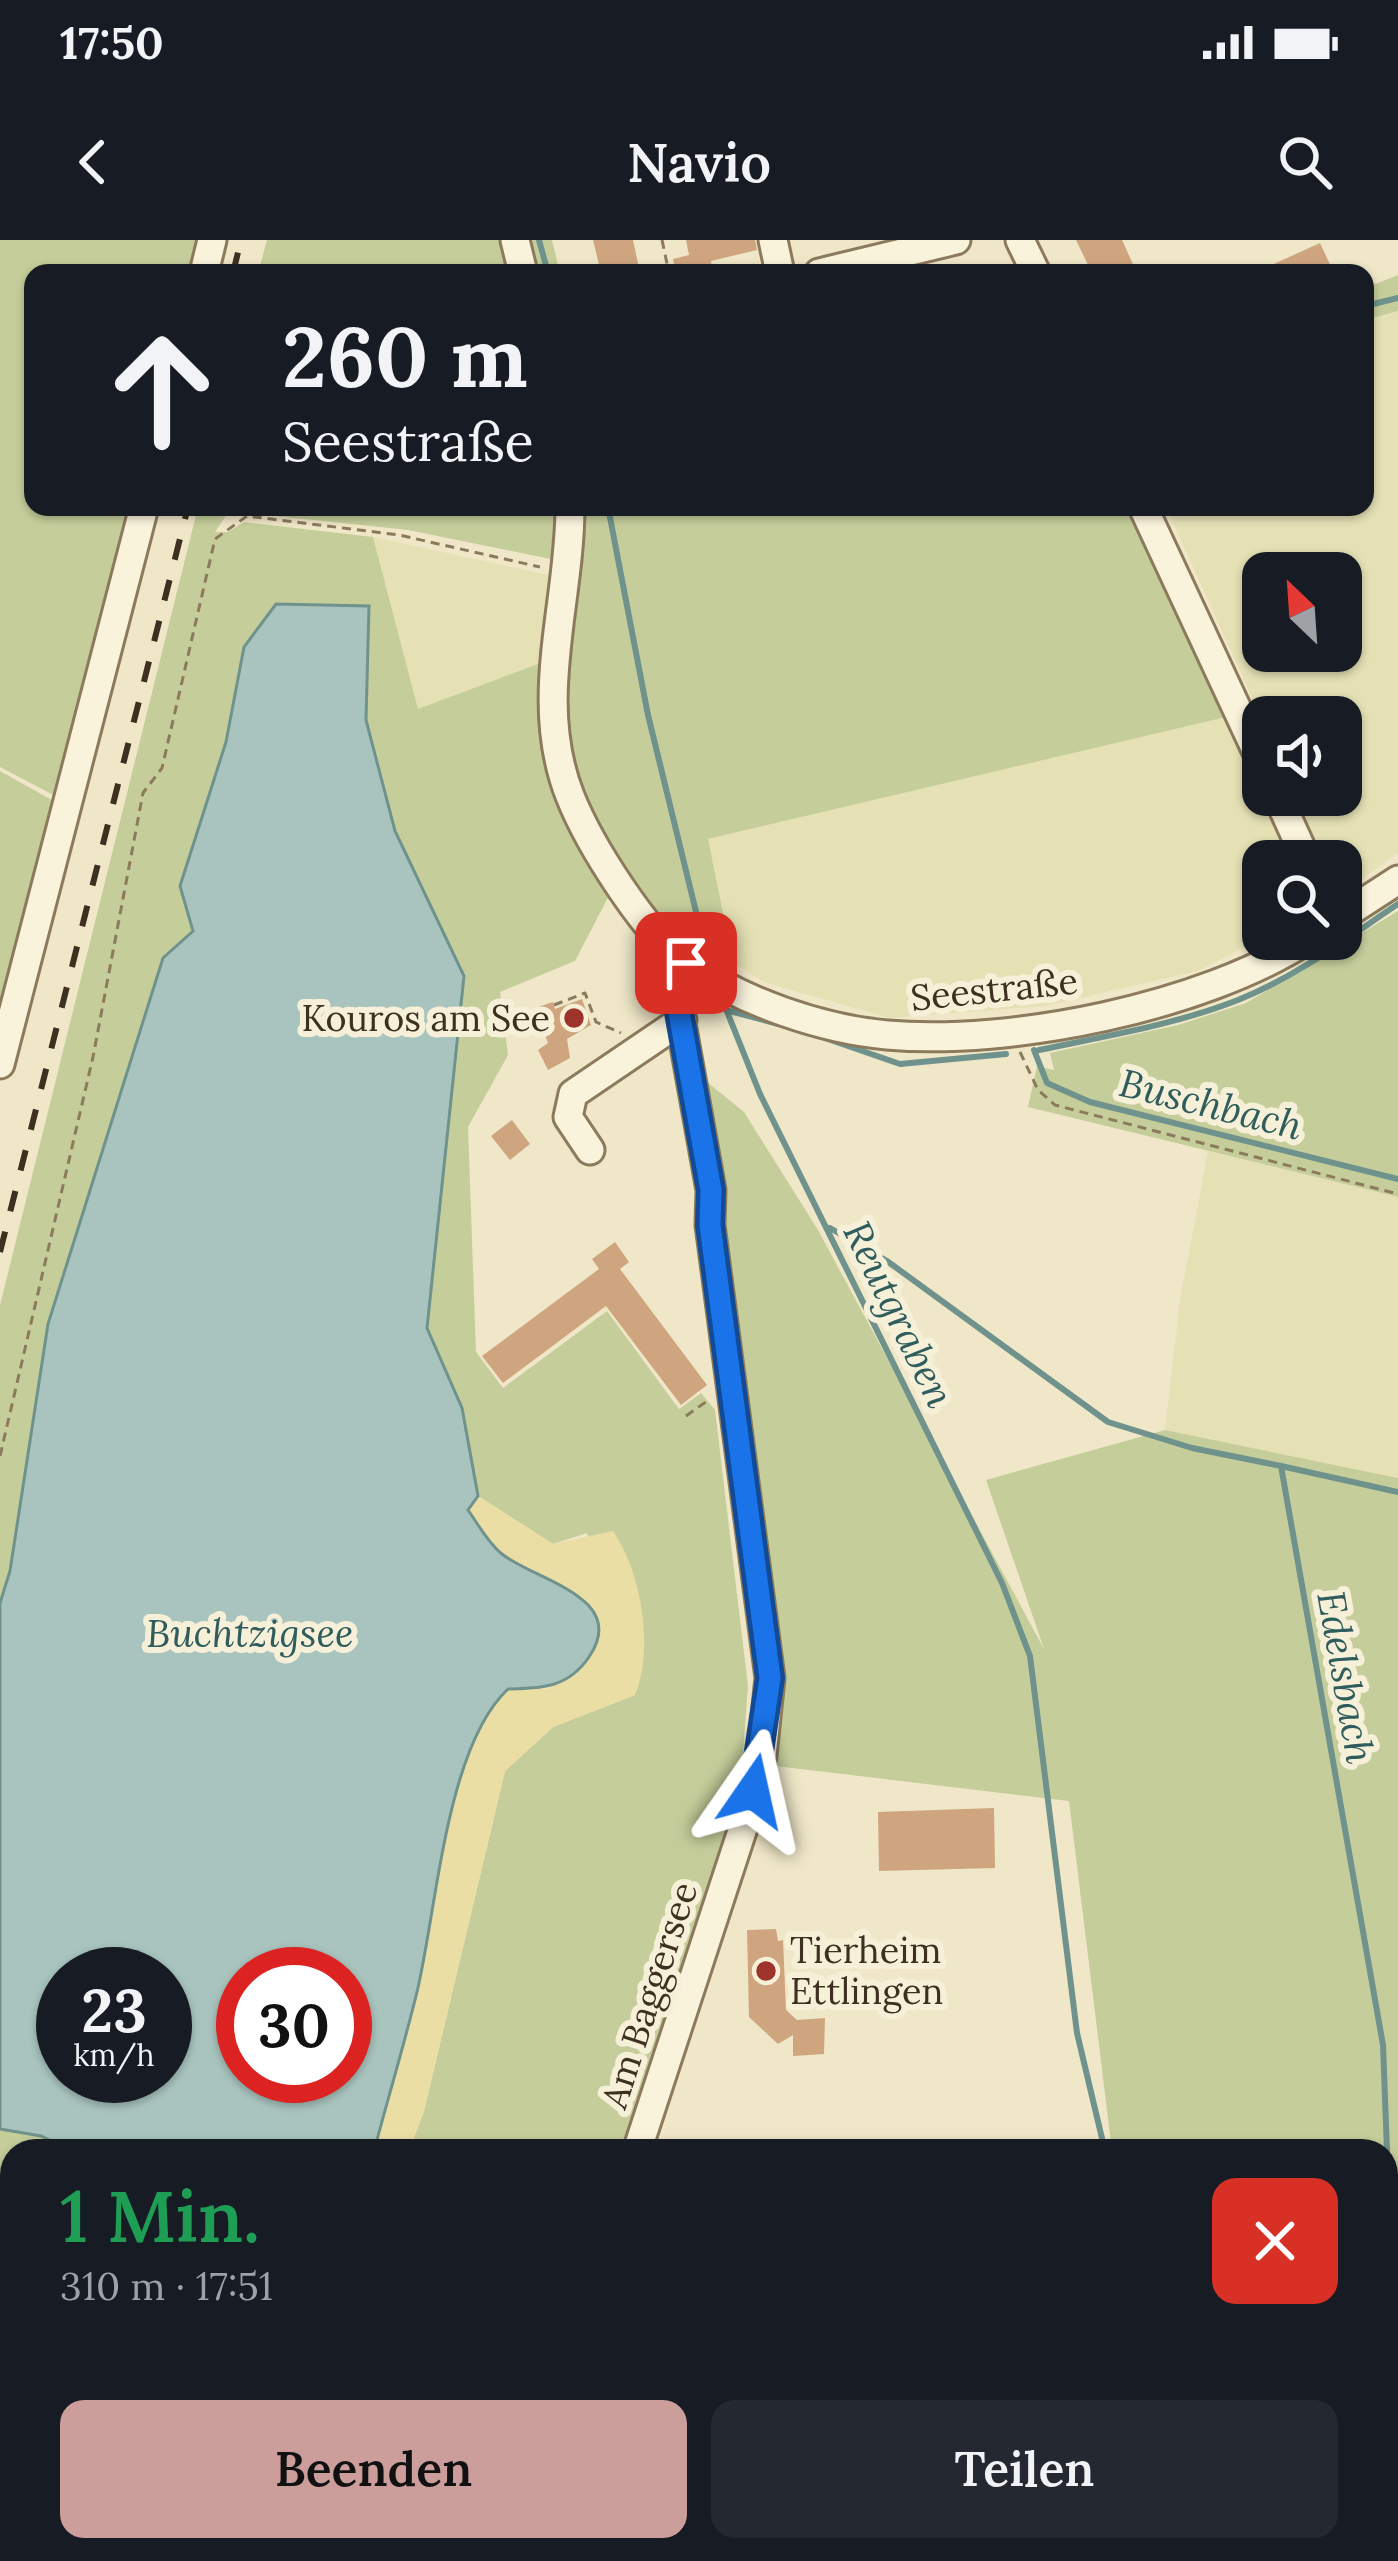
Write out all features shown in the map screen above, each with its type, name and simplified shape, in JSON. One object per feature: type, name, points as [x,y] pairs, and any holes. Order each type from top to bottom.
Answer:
[{"type":"street","points":[[856,264],[956,240]]},
{"type":"street","points":[[0,1064],[143,516]]},
{"type":"street","name":"Seestraße","points":[[569,516],[552,701],[570,796],[600,853],[692,967],[724,986],[820,1022],[885,1035],[944,1035],[1050,1024],[1196,993],[1274,960]]},
{"type":"street","points":[[1147,516],[1242,720]]},
{"type":"street","points":[[1362,903],[1398,880]]},
{"type":"street","points":[[590,1150],[568,1118],[573,1094],[682,1020],[673,979],[692,967]]},
{"type":"street","name":"Am Baggersee","points":[[641,2139],[744,1826],[762,1756],[770,1678],[710,1225],[711,1190],[682,1020]]},
{"type":"path","points":[[0,1456],[93,1057],[143,793],[162,768],[215,539],[247,516],[399,535],[566,572]]},
{"type":"path","points":[[554,1004],[585,993],[596,1022],[620,1032]]},
{"type":"path","points":[[1026,1068],[1037,1090],[1055,1106],[1398,1194]]},
{"type":"path","points":[[686,1416],[709,1399]]},
{"type":"shaded area","points":[[1398,311],[1398,853],[1362,879],[1362,840],[1242,840],[1242,948],[1197,971],[1045,1006],[890,1018],[763,982],[733,962],[708,839],[1242,713],[1242,816],[1362,816],[1362,696],[1251,696],[1170,516],[1374,516],[1374,318]]},
{"type":"shaded area","points":[[373,537],[549,575],[555,587],[543,662],[418,710]]},
{"type":"shaded area","points":[[1208,1151],[1398,1197],[1398,1478],[1165,1430],[1180,1300]]},
{"type":"green space","points":[[0,240],[217,240],[210,264],[24,264],[24,516],[140,516],[61,799],[0,767]]},
{"type":"green space","points":[[267,240],[552,240],[558,264],[260,264]]},
{"type":"green space","points":[[1398,275],[1398,311],[1374,318],[1374,284]]},
{"type":"green space","points":[[196,516],[226,516],[215,532],[228,532],[244,522],[373,537],[418,709],[543,662],[546,743],[614,886],[575,961],[500,992],[508,1055],[468,1127],[476,1352],[503,1388],[607,1311],[679,1409],[701,1393],[715,1410],[748,1686],[740,1790],[633,2139],[414,2139],[505,1771],[553,1727],[635,1695],[587,1533],[553,1544],[478,1496],[462,1408],[427,1328],[464,976],[395,831],[366,719],[369,607],[244,647],[194,931],[0,1603],[0,1305]]},
{"type":"green space","points":[[276,516],[1134,516],[1226,717],[708,839],[733,962],[688,942],[661,920],[607,843],[587,805],[574,768],[563,692],[575,564],[408,530]]},
{"type":"green space","points":[[0,771],[59,804],[0,1009]]},
{"type":"green space","points":[[1398,911],[1398,1197],[1028,1107],[1037,1066],[1054,1070],[1050,1053],[1178,1025],[1246,1003],[1317,960],[1362,960],[1362,933]]},
{"type":"green space","points":[[701,1077],[744,1112],[818,1230],[1044,1649],[986,1480],[1165,1430],[1398,1478],[1398,2139],[1111,2139],[1069,1801],[767,1765]]},
{"type":"green space","points":[[0,2129],[47,2139],[0,2139]]},
{"type":"sand","points":[[478,1496],[553,1544],[613,1531],[638,1589],[644,1656],[635,1695],[553,1727],[505,1771],[424,2111],[414,2139],[377,2139],[417,1991],[447,1830],[470,1749],[487,1715],[508,1689],[547,1689],[577,1674],[554,1580],[499,1553],[467,1510]]},
{"type":"water","name":"Buchtzigsee","points":[[276,604],[369,606],[366,720],[395,831],[464,976],[427,1328],[462,1408],[478,1496],[468,1510],[502,1554],[588,1605],[597,1619],[598,1636],[589,1657],[572,1675],[543,1687],[508,1689],[487,1715],[470,1749],[447,1831],[417,1992],[377,2139],[47,2139],[0,2129],[0,1603],[10,1571],[48,1324],[163,958],[193,931],[180,886],[226,742],[244,647]]},
{"type":"building","points":[[593,240],[633,240],[638,264],[599,264]]},
{"type":"building","points":[[686,240],[755,240],[757,250],[712,264],[674,264],[673,259],[689,255]]},
{"type":"building","points":[[1076,240],[1122,240],[1133,264],[1088,264]]},
{"type":"building","points":[[1320,243],[1330,264],[1274,264]]},
{"type":"building","points":[[582,999],[591,1025],[567,1039],[570,1058],[548,1070],[538,1050],[548,1043],[535,1008],[553,1002],[555,1009]]},
{"type":"building","points":[[512,1120],[530,1144],[510,1160],[491,1136]]},
{"type":"building","points":[[615,1242],[629,1262],[620,1269],[707,1385],[681,1405],[606,1306],[503,1383],[482,1356],[599,1269],[592,1259]]},
{"type":"building","points":[[994,1808],[995,1868],[879,1871],[878,1812]]},
{"type":"building","name":"Tierheim Ettlingen","points":[[776,1929],[778,1941],[783,1940],[786,2010],[797,2020],[825,2018],[824,2054],[793,2056],[793,2035],[778,2044],[749,2017],[747,1930]]},
{"type":"waterway","name":"Reutgraben","points":[[539,240],[546,264]]},
{"type":"waterway","points":[[1374,304],[1398,298]]},
{"type":"waterway","name":"Reutgraben","points":[[610,516],[648,715],[709,965]]},
{"type":"waterway","points":[[1039,1050],[1165,1023],[1238,1000],[1301,968],[1398,904]]},
{"type":"waterway","name":"Reutgraben","points":[[720,994],[760,1094],[1002,1583],[1030,1656],[1077,2033],[1102,2139]]},
{"type":"waterway","name":"Buschbach","points":[[726,1010],[786,1026]]},
{"type":"waterway","name":"Buschbach","points":[[822,1037],[900,1064],[1006,1054]]},
{"type":"waterway","name":"Buschbach","points":[[1034,1050],[1047,1083],[1090,1102],[1398,1179]]},
{"type":"waterway","name":"Edelsbach","points":[[830,1228],[887,1261],[1108,1422],[1192,1448],[1281,1466],[1383,2045],[1387,2139]]},
{"type":"waterway","points":[[1281,1466],[1398,1492]]},
{"type":"railway","points":[[235,264],[241,240]]},
{"type":"railway","points":[[0,1252],[186,516]]},
{"type":"place","name":"Kouros am See","points":[[574,1018]]},
{"type":"place","name":"Tierheim Ettlingen","points":[[766,1971]]},
{"type":"route","points":[[686,963],[673,979],[711,1190],[710,1225],[770,1678],[762,1756],[753,1791]]}]
